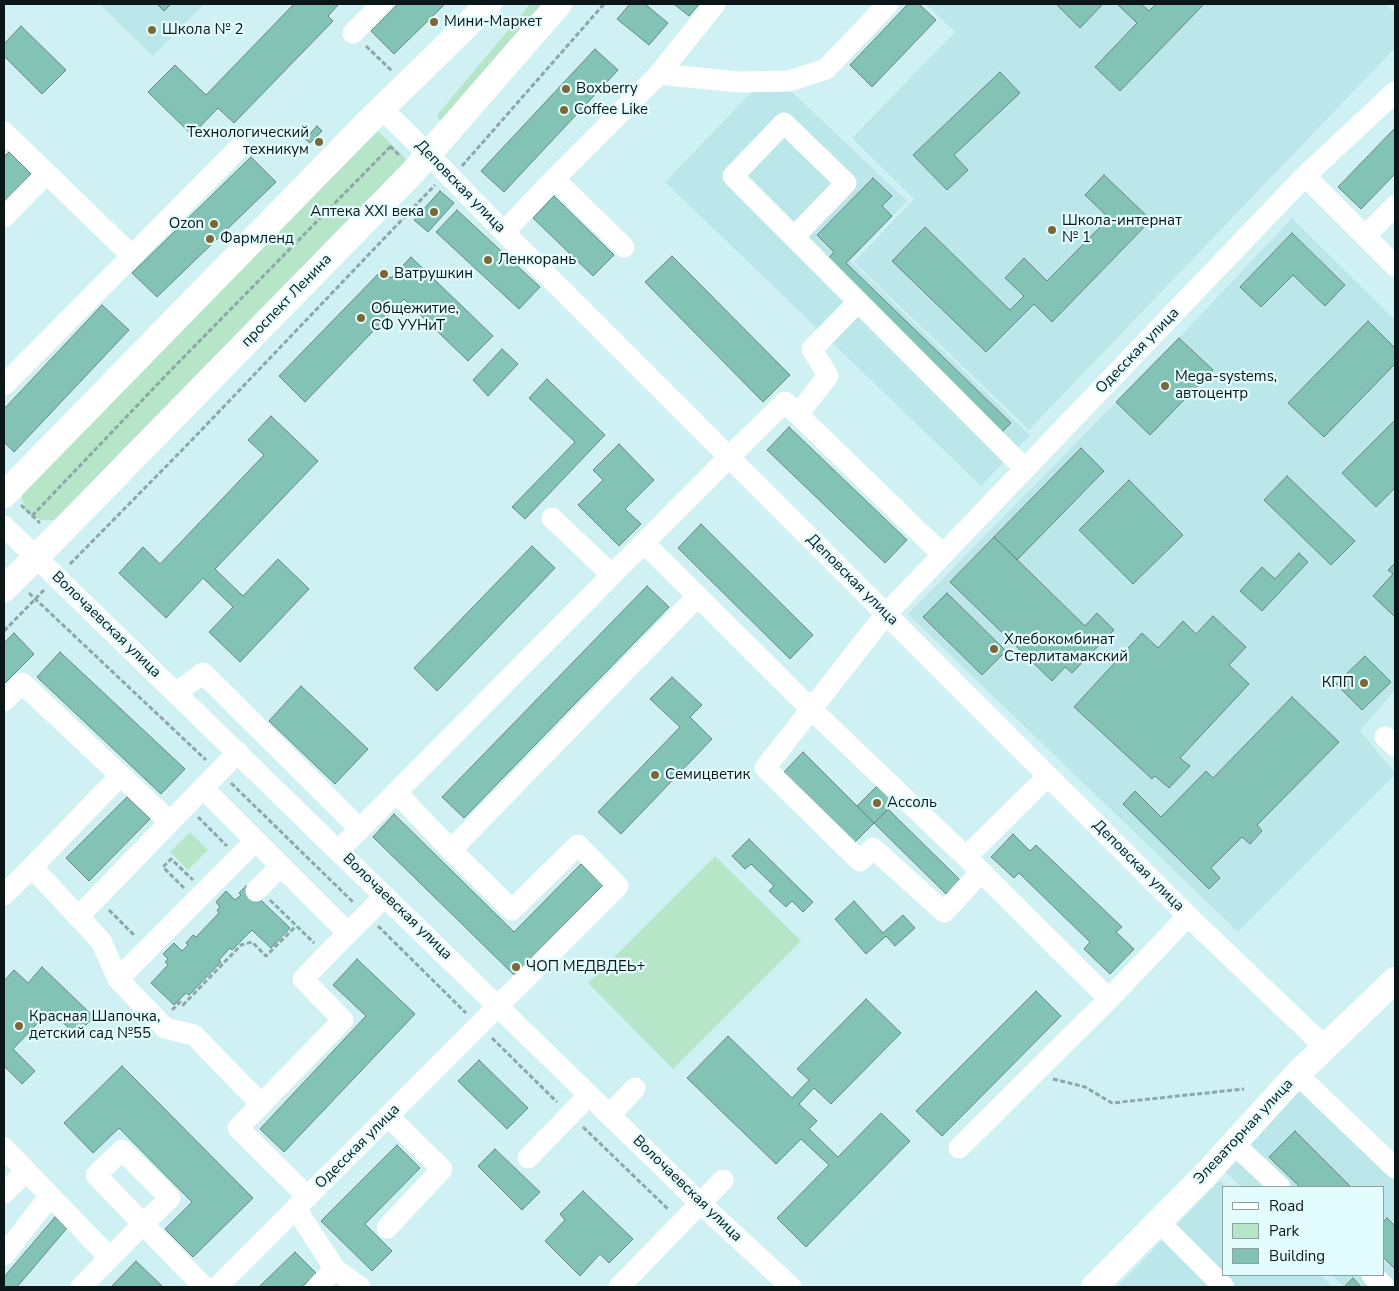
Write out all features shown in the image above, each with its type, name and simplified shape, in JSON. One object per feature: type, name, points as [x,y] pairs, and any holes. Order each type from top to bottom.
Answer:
[{"type":"main road","points":[[4,494],[382,109],[488,4]]},
{"type":"main road","name":"проспект Ленина","points":[[4,589],[429,155],[559,4]]},
{"type":"main road","name":"Элеваторная улица","points":[[1094,1287],[1208,1172],[1297,1074],[1395,980]]},
{"type":"street","points":[[353,33],[382,4]]},
{"type":"street","points":[[504,232],[659,74],[714,4]]},
{"type":"street","points":[[659,74],[739,82],[789,81],[826,69],[888,4]]},
{"type":"street","name":"Одесская улица","points":[[981,872],[944,912],[874,848],[860,861],[765,768],[886,614],[1305,176],[1395,92]]},
{"type":"street","name":"Деповская улица","points":[[382,109],[1188,916],[1325,1047]]},
{"type":"street","points":[[794,237],[846,184],[784,123],[733,176],[1025,469]]},
{"type":"street","points":[[4,132],[132,256]]},
{"type":"street","points":[[4,385],[239,148]]},
{"type":"street","points":[[4,217],[46,174]]},
{"type":"street","points":[[1305,176],[1395,266]]},
{"type":"street","points":[[554,179],[624,246]]},
{"type":"street","points":[[1365,236],[1395,206]]},
{"type":"street","points":[[798,414],[828,376],[812,349],[858,302]]},
{"type":"street","points":[[338,851],[729,456],[786,402],[943,555]]},
{"type":"street","points":[[552,518],[612,575]]},
{"type":"street","name":"Волочаевская улица","points":[[4,526],[700,1203],[791,1287]]},
{"type":"street","points":[[644,543],[811,709],[966,857],[1109,999]]},
{"type":"street","points":[[396,792],[451,850],[698,596]]},
{"type":"street","points":[[176,693],[203,672],[360,829]]},
{"type":"street","points":[[4,701],[22,683],[170,822]]},
{"type":"street","points":[[78,917],[238,752]]},
{"type":"street","points":[[261,775],[285,754]]},
{"type":"street","points":[[4,895],[120,776]]},
{"type":"street","points":[[966,857],[1048,776]]},
{"type":"street","points":[[203,788],[348,932]]},
{"type":"street","points":[[118,979],[255,841]]},
{"type":"street","name":"Одесская улица","points":[[217,1287],[618,886],[578,845],[512,910],[451,850]]},
{"type":"street","points":[[257,890],[281,866]]},
{"type":"street","points":[[32,867],[101,941],[118,979],[165,1028],[194,1035],[261,1104]]},
{"type":"street","points":[[360,1287],[335,1269],[302,1203],[238,1128],[343,1020],[303,979],[385,896]]},
{"type":"street","points":[[959,1148],[1109,999],[1188,916]]},
{"type":"street","points":[[1297,1074],[1395,1168]]},
{"type":"street","points":[[610,1115],[636,1088]]},
{"type":"street","points":[[528,1158],[589,1095]]},
{"type":"street","points":[[387,1228],[442,1169],[388,1116]]},
{"type":"street","points":[[1234,1144],[1279,1186]]},
{"type":"street","points":[[4,1148],[110,1258]]},
{"type":"street","points":[[4,1193],[26,1171]]},
{"type":"street","points":[[619,1287],[723,1180]]},
{"type":"street","points":[[4,1255],[50,1196]]},
{"type":"street","points":[[1159,1222],[1224,1287]]},
{"type":"street","points":[[81,1287],[143,1224],[204,1287]]},
{"type":"street","points":[[317,1287],[335,1269]]},
{"type":"street","points":[[1373,1276],[1385,1287]]},
{"type":"path","points":[[66,568],[190,442],[432,187],[465,164],[604,4]]},
{"type":"path","points":[[353,33],[392,72]]},
{"type":"path","points":[[386,141],[402,158]]},
{"type":"path","points":[[32,516],[171,370],[390,146]]},
{"type":"path","points":[[4,631],[46,588]]},
{"type":"path","points":[[189,892],[163,867],[171,859],[197,884]]},
{"type":"path","points":[[257,890],[326,955]]},
{"type":"path","points":[[103,904],[148,948]]},
{"type":"path","points":[[166,1002],[173,1009],[180,1002],[183,1004],[241,945],[252,942],[266,956],[296,926]]},
{"type":"path","points":[[1033,1074],[1085,1087],[1112,1103],[1244,1089]]},
{"type":"shaded area","name":"Школа № 2","points":[[99,4],[204,4],[153,56]]},
{"type":"shaded area","name":"Школа-интернат № 1","points":[[926,4],[1385,4],[1395,13],[1395,48],[1029,430],[854,262],[914,199],[852,138],[955,32]]},
{"type":"shaded area","points":[[771,72],[907,201],[850,261],[1030,435],[981,486],[665,182]]},
{"type":"shaded area","points":[[1292,218],[1395,320],[1395,690],[1360,731],[1395,775],[1238,932],[908,614],[1179,338]]},
{"type":"shaded area","points":[[1303,1087],[1395,1175],[1395,1287],[1344,1287],[1333,1276],[1384,1276],[1384,1186],[1240,1186],[1225,1172]]},
{"type":"shaded area","points":[[1220,1180],[1226,1186],[1222,1186],[1222,1276],[1321,1276],[1333,1287],[1117,1287]]},
{"type":"green space","points":[[530,4],[546,4],[442,120],[438,119],[438,114]]},
{"type":"green space","points":[[378,131],[407,160],[55,520],[41,520],[26,512],[22,498],[23,487]]},
{"type":"green space","points":[[190,832],[208,850],[188,870],[170,852]]},
{"type":"green space","points":[[715,856],[801,941],[673,1069],[588,983]]},
{"type":"building","points":[[157,4],[171,4],[164,11]]},
{"type":"building","points":[[294,4],[339,4],[328,16],[333,21],[234,123],[218,108],[192,135],[148,92],[175,65],[206,95]]},
{"type":"building","points":[[398,4],[445,4],[394,54],[371,31]]},
{"type":"building","points":[[630,4],[645,4],[668,23],[649,45],[617,19]]},
{"type":"building","points":[[674,4],[699,4],[689,16]]},
{"type":"building","points":[[908,4],[919,4],[936,20],[872,87],[850,65]]},
{"type":"building","points":[[1056,4],[1103,4],[1080,28]]},
{"type":"building","points":[[1117,4],[1141,4],[1149,11],[1156,4],[1204,4],[1120,91],[1095,67],[1137,23]]},
{"type":"building","points":[[21,26],[66,70],[42,94],[4,56],[4,44]]},
{"type":"building","points":[[595,49],[618,70],[504,192],[481,171]]},
{"type":"building","points":[[1000,72],[1020,93],[954,155],[968,170],[947,190],[913,155]]},
{"type":"building","points":[[317,126],[322,131],[310,143],[305,139]]},
{"type":"building","points":[[1395,128],[1395,174],[1361,209],[1338,187]]},
{"type":"building","points":[[9,152],[31,174],[4,202],[4,157]]},
{"type":"building","points":[[251,157],[276,182],[157,297],[132,273]]},
{"type":"building","name":"Школа-интернат № 1","points":[[1104,175],[1151,220],[1052,322],[1034,304],[986,352],[892,261],[925,227],[1010,310],[1024,296],[1005,278],[1024,258],[1047,281],[1109,218],[1085,195]]},
{"type":"building","points":[[873,178],[892,196],[882,206],[892,216],[846,263],[1011,423],[1001,433],[825,262],[834,252],[817,235]]},
{"type":"building","points":[[440,191],[454,203],[428,232],[414,220]]},
{"type":"building","points":[[554,196],[614,255],[593,276],[533,218]]},
{"type":"building","name":"Ленкорань","points":[[457,210],[540,287],[519,309],[436,232]]},
{"type":"building","points":[[1292,233],[1345,285],[1325,306],[1293,275],[1261,307],[1240,287]]},
{"type":"building","points":[[672,256],[790,375],[763,402],[645,282]]},
{"type":"building","name":"Общежитие, СФ УУНиТ","points":[[411,257],[493,336],[468,361],[404,299],[305,402],[279,376],[382,270],[391,278]]},
{"type":"building","points":[[102,305],[129,330],[14,452],[4,442],[4,409]]},
{"type":"building","points":[[1368,321],[1395,348],[1395,364],[1324,437],[1288,403]]},
{"type":"building","name":"Mega-systems, автоцентр","points":[[1179,338],[1213,370],[1150,435],[1116,402]]},
{"type":"building","points":[[502,349],[518,364],[488,396],[473,380]]},
{"type":"building","points":[[547,379],[605,435],[525,519],[512,507],[575,442],[529,398]]},
{"type":"building","points":[[271,416],[318,461],[215,569],[243,596],[278,559],[309,589],[240,662],[209,632],[233,607],[203,578],[166,618],[119,573],[143,547],[160,564],[264,455],[248,440]]},
{"type":"building","points":[[1395,420],[1395,488],[1376,507],[1342,473]]},
{"type":"building","points":[[789,427],[907,540],[885,563],[767,450]]},
{"type":"building","points":[[619,444],[654,480],[625,509],[641,524],[619,546],[578,505],[603,480],[593,470]]},
{"type":"building","points":[[1081,448],[1104,471],[1017,560],[994,537]]},
{"type":"building","points":[[1287,476],[1355,541],[1331,565],[1264,500]]},
{"type":"building","points":[[1129,480],[1183,535],[1133,584],[1079,530]]},
{"type":"building","points":[[701,524],[813,635],[790,659],[678,548]]},
{"type":"building","points":[[994,537],[1085,626],[1097,613],[1114,630],[1072,673],[1065,667],[1052,681],[950,582]]},
{"type":"building","points":[[532,546],[555,568],[437,691],[414,668]]},
{"type":"building","points":[[1299,553],[1308,562],[1262,611],[1240,591],[1262,567],[1275,579]]},
{"type":"building","points":[[1395,563],[1395,617],[1373,596],[1393,574],[1388,570]]},
{"type":"building","points":[[647,586],[669,607],[464,818],[442,797]]},
{"type":"building","points":[[947,593],[1006,651],[982,675],[923,617]]},
{"type":"building","points":[[1213,616],[1246,647],[1229,665],[1249,684],[1180,758],[1190,766],[1169,788],[1155,776],[1152,779],[1074,707],[1142,633],[1158,648],[1183,621],[1196,634]]},
{"type":"building","points":[[14,633],[34,654],[4,684],[4,643]]},
{"type":"building","points":[[60,652],[185,769],[161,794],[37,677]]},
{"type":"building","name":"КПП","points":[[1365,656],[1391,682],[1362,710],[1336,684]]},
{"type":"building","name":"Семицветик","points":[[672,677],[702,705],[690,717],[712,739],[621,834],[598,812],[680,727],[650,699]]},
{"type":"building","points":[[301,686],[368,749],[335,784],[269,721]]},
{"type":"building","points":[[1292,697],[1339,742],[1257,825],[1262,831],[1250,844],[1242,837],[1211,868],[1220,878],[1209,889],[1123,804],[1135,791],[1161,817],[1206,771],[1213,778]]},
{"type":"building","points":[[803,752],[874,823],[855,842],[784,772]]},
{"type":"building","points":[[879,784],[896,801],[874,823],[857,806]]},
{"type":"building","points":[[127,797],[150,819],[89,881],[66,858]]},
{"type":"building","points":[[888,809],[960,880],[946,894],[874,823]]},
{"type":"building","points":[[394,814],[514,932],[581,864],[603,885],[514,975],[373,837]]},
{"type":"building","points":[[1013,834],[1030,851],[1036,845],[1122,927],[1116,932],[1134,949],[1110,974],[1084,949],[1090,942],[1019,873],[1014,878],[991,857]]},
{"type":"building","points":[[749,839],[813,902],[803,912],[792,901],[786,907],[769,891],[774,886],[751,864],[745,869],[732,856]]},
{"type":"building","points":[[246,886],[290,928],[271,948],[252,930],[232,950],[230,948],[219,960],[221,962],[189,995],[186,993],[174,1005],[151,983],[168,965],[165,962],[168,959],[163,954],[174,943],[182,951],[188,945],[186,943],[193,935],[196,937],[219,913],[217,910],[220,907],[216,902],[226,891],[235,900],[241,895],[239,893]]},
{"type":"building","points":[[854,901],[883,933],[903,915],[915,928],[895,946],[886,936],[866,954],[835,919]]},
{"type":"building","points":[[357,959],[415,1014],[284,1152],[260,1129],[366,1016],[333,985]]},
{"type":"building","name":"Красная Шапочка, детский сад №55","points":[[42,967],[94,1017],[76,1035],[50,1010],[13,1049],[35,1071],[22,1084],[4,1066],[4,981],[14,970],[28,983]]},
{"type":"building","points":[[1036,991],[1061,1016],[942,1136],[916,1111]]},
{"type":"building","points":[[866,999],[901,1033],[831,1104],[814,1088],[799,1104],[817,1121],[809,1129],[838,1157],[881,1113],[910,1141],[806,1247],[777,1218],[829,1165],[801,1139],[776,1164],[687,1078],[728,1036],[792,1098],[809,1080],[797,1069]]},
{"type":"building","points":[[479,1060],[528,1108],[507,1129],[458,1081]]},
{"type":"building","points":[[122,1066],[253,1198],[193,1257],[165,1229],[192,1202],[119,1128],[93,1153],[64,1123]]},
{"type":"building","points":[[1295,1131],[1350,1186],[1299,1186],[1269,1157]]},
{"type":"building","points":[[397,1145],[420,1168],[365,1224],[392,1251],[372,1271],[321,1221]]},
{"type":"building","points":[[495,1149],[540,1192],[522,1210],[478,1166]]},
{"type":"building","points":[[583,1191],[633,1239],[609,1263],[600,1254],[580,1276],[545,1241],[565,1220],[560,1214]]},
{"type":"building","points":[[55,1217],[67,1228],[17,1287],[4,1287],[4,1277]]},
{"type":"building","points":[[1387,1218],[1395,1226],[1395,1269],[1384,1258],[1384,1221]]},
{"type":"building","points":[[295,1252],[316,1273],[302,1287],[259,1287]]},
{"type":"building","points":[[136,1261],[163,1287],[111,1287]]},
{"type":"building","points":[[1353,1278],[1361,1287],[1344,1287]]},
{"type":"place","name":"Мини-Маркет","points":[[434,22]]},
{"type":"place","name":"Школа № 2","points":[[152,30]]},
{"type":"place","name":"Boxberry","points":[[566,89]]},
{"type":"place","name":"Coffee Like","points":[[564,110]]},
{"type":"place","name":"Технологический техникум","points":[[319,142]]},
{"type":"place","name":"Аптека ХХI века","points":[[434,212]]},
{"type":"place","name":"Ozon","points":[[214,224]]},
{"type":"place","name":"Школа-интернат № 1","points":[[1052,230]]},
{"type":"place","name":"Фармленд","points":[[210,239]]},
{"type":"place","name":"Ленкорань","points":[[488,260]]},
{"type":"place","name":"Ватрушкин","points":[[384,274]]},
{"type":"place","name":"Общежитие, СФ УУНиТ","points":[[361,318]]},
{"type":"place","name":"Mega-systems, автоцентр","points":[[1165,386]]},
{"type":"place","name":"Хлебокомбинат Стерлитамакский","points":[[994,649]]},
{"type":"place","name":"КПП","points":[[1364,683]]},
{"type":"place","name":"Семицветик","points":[[655,775]]},
{"type":"place","name":"Ассоль","points":[[877,803]]},
{"type":"place","name":"ЧОП МЕДВДЕЬ+","points":[[516,967]]},
{"type":"place","name":"Красная Шапочка, детский сад №55","points":[[19,1026]]}]
